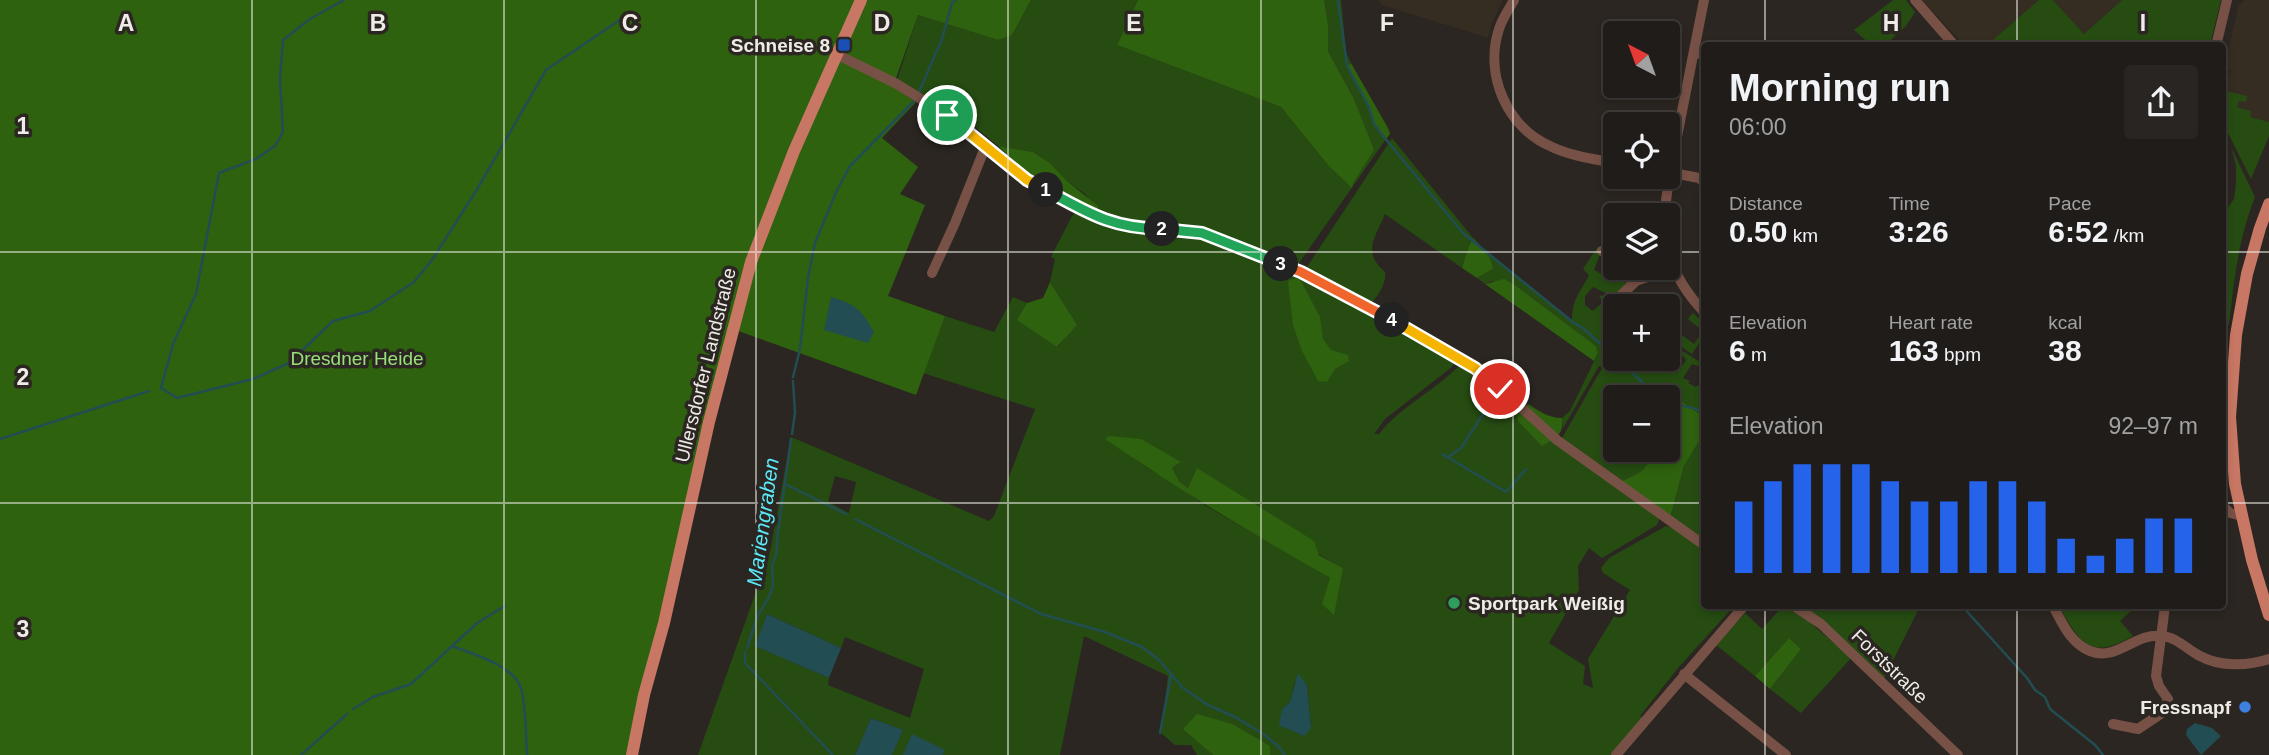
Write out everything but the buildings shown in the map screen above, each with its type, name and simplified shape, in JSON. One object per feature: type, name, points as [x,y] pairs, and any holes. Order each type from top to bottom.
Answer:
[{"type":"main road","name":"Ullersdorfer Landstraße","points":[[632,755],[713,409],[751,262],[794,151],[861,0]]},
{"type":"main road","points":[[2269,204],[2247,274],[2236,335],[2230,417],[2238,515],[2269,615]]},
{"type":"street","points":[[1514,0],[1499,28],[1494,61],[1497,85],[1510,112],[1518,123],[1551,147],[1603,160]]},
{"type":"street","points":[[1680,128],[1699,53],[1704,0]]},
{"type":"street","points":[[1915,0],[1952,42]]},
{"type":"street","points":[[2217,42],[2227,0]]},
{"type":"street","points":[[836,54],[895,83],[957,121],[1027,180],[1108,222],[1136,228],[1177,229],[1202,233],[1301,272],[1379,313],[1482,372],[1557,440],[1701,543]]},
{"type":"street","points":[[932,273],[986,145]]},
{"type":"street","points":[[1680,174],[1701,180]]},
{"type":"street","points":[[1622,294],[1639,280]]},
{"type":"street","points":[[1680,280],[1701,308]]},
{"type":"street","points":[[2226,508],[2238,515]]},
{"type":"street","points":[[1616,755],[1741,609]]},
{"type":"street","name":"Forststraße","points":[[1798,609],[1821,624],[1958,755]]},
{"type":"street","points":[[2055,609],[2069,635],[2076,643],[2092,652],[2112,653],[2145,638],[2160,635],[2171,638],[2200,657],[2213,662],[2233,664],[2269,659]]},
{"type":"street","points":[[2113,724],[2138,729],[2162,713],[2168,699],[2159,686],[2157,676],[2164,609]]},
{"type":"street","points":[[1684,674],[1786,755]]},
{"type":"shaded area","points":[[1378,0],[1503,0],[1488,38],[1382,5]]},
{"type":"shaded area","points":[[1922,0],[2039,0],[1991,42],[1961,42]]},
{"type":"shaded area","points":[[2053,0],[2122,0],[2084,34]]},
{"type":"shaded area","points":[[2245,0],[2269,0],[2269,122],[2249,117],[2243,109],[2237,107],[2238,101],[2247,96],[2226,91],[2226,77],[2231,71],[2226,69],[2226,64],[2238,6]]},
{"type":"green space","name":"Dresdner Heide","points":[[0,0],[1031,0],[1012,35],[998,40],[918,15],[893,87],[916,102],[882,138],[918,167],[900,194],[925,205],[888,296],[945,316],[916,395],[733,329],[629,755],[0,755]]},
{"type":"green space","points":[[1031,0],[1138,0],[1117,45],[1281,107],[1327,164],[1353,97],[1328,51],[1328,24],[1324,0],[1341,0],[1346,52],[1351,63],[1347,66],[1369,107],[1374,124],[1386,139],[1297,266],[1200,227],[1136,223],[1110,218],[1099,212],[1085,194],[1067,181],[1050,163],[1033,152],[998,146],[967,120],[897,80],[918,15],[998,40],[1012,35]]},
{"type":"green space","points":[[1138,0],[1324,0],[1328,24],[1328,51],[1353,97],[1374,150],[1352,188],[1327,164],[1281,107],[1117,45]]},
{"type":"green space","points":[[1893,0],[1906,0],[1915,12],[1906,26],[1888,42],[1868,42],[1854,30]]},
{"type":"green space","points":[[2039,0],[2053,0],[2084,34],[2122,0],[2221,0],[2211,42],[1991,42]]},
{"type":"green space","points":[[1351,63],[1388,128],[1390,134],[1386,139],[1374,124],[1369,107],[1347,66]]},
{"type":"green space","points":[[2226,91],[2247,96],[2246,102],[2239,101],[2237,107],[2251,111],[2250,117],[2269,122],[2269,136],[2251,179],[2226,129]]},
{"type":"green space","points":[[1392,138],[1473,238],[1462,268],[1385,214],[1372,251],[1378,265],[1385,272],[1385,280],[1379,294],[1369,304],[1305,270]]},
{"type":"green space","points":[[998,146],[1033,152],[1050,163],[1098,206],[1099,212],[1032,177]]},
{"type":"green space","points":[[2231,147],[2255,197],[2241,245],[2229,325],[2226,322],[2226,210],[2234,199],[2236,166]]},
{"type":"green space","points":[[1076,212],[1201,236],[1300,275],[1456,361],[1452,367],[1385,419],[1374,434],[1379,434],[1398,414],[1461,364],[1483,378],[1519,412],[1517,420],[1553,440],[1658,516],[1657,525],[1602,558],[1589,548],[1578,566],[1579,590],[1549,643],[1585,666],[1583,684],[1593,688],[1588,659],[1630,590],[1603,573],[1601,568],[1609,558],[1666,526],[1674,528],[1701,546],[1701,609],[1731,609],[1678,668],[1640,716],[1646,721],[1616,755],[1270,755],[1270,746],[1184,729],[1213,755],[1197,755],[1191,745],[1175,745],[1161,733],[1168,676],[1084,636],[1060,755],[892,755],[903,730],[871,718],[855,755],[698,755],[770,552],[791,437],[989,521],[994,516],[1035,409],[923,373],[945,316],[994,332],[1013,297],[1027,303],[1018,320],[1058,347],[1076,324],[1050,282],[1055,259],[1051,257]],"holes":[[[1105,438],[1180,463],[1172,468],[1180,482],[1188,488],[1197,469],[1343,568],[1330,578],[1203,504]],[[835,476],[856,482],[849,513],[828,502]],[[767,614],[841,648],[845,637],[924,669],[910,718],[828,685],[829,678],[756,646]],[[1295,682],[1307,685],[1311,726],[1296,733],[1290,728],[1282,709],[1290,702]]]},
{"type":"green space","points":[[1473,238],[1489,256],[1493,269],[1477,278],[1462,268]]},
{"type":"green space","points":[[1603,246],[1594,270],[1603,275],[1603,280],[1629,280],[1617,294],[1608,294],[1593,287],[1585,296],[1585,305],[1593,311],[1603,302],[1603,371],[1677,373],[1686,360],[1681,354],[1683,351],[1701,363],[1701,367],[1692,364],[1683,378],[1696,387],[1701,387],[1701,415],[1680,400],[1680,385],[1603,385],[1603,462],[1648,462],[1637,474],[1620,482],[1562,438],[1602,368],[1599,366],[1563,428],[1562,418],[1570,411],[1598,353],[1596,346],[1515,285],[1492,281],[1485,284],[1477,278],[1493,269],[1485,251],[1572,321],[1575,302],[1589,275],[1583,269],[1597,248]]},
{"type":"green space","points":[[1296,278],[1301,281],[1320,317],[1323,339],[1331,350],[1348,355],[1349,361],[1335,369],[1327,382],[1318,381],[1302,351],[1293,325],[1288,281]]},
{"type":"green space","points":[[1504,279],[1596,346],[1598,353],[1594,361],[1485,284]]},
{"type":"green space","points":[[1050,282],[1077,325],[1057,347],[1017,320],[1027,303],[1043,298]]},
{"type":"green space","points":[[1693,313],[1701,320],[1701,329],[1688,319]]},
{"type":"green space","points":[[1680,334],[1694,344],[1701,334],[1701,340],[1692,354],[1680,346]]},
{"type":"green space","points":[[1680,400],[1701,415],[1701,438],[1684,466],[1670,518],[1620,482],[1637,474],[1648,463],[1680,462]]},
{"type":"green space","points":[[1528,404],[1540,412],[1562,418],[1562,428],[1558,435],[1542,446],[1517,420],[1519,412]]},
{"type":"green space","points":[[1109,436],[1141,439],[1181,462],[1172,468],[1180,482],[1188,488],[1197,468],[1314,541],[1319,555],[1343,568],[1334,615],[1322,604],[1330,578],[1160,476],[1105,439]]},
{"type":"green space","points":[[1701,438],[1701,538],[1670,518],[1684,466]]},
{"type":"green space","points":[[1780,609],[1788,609],[1807,620],[1851,658],[1801,713],[1770,689],[1801,649],[1789,638],[1755,676],[1716,645],[1745,613],[1762,629]]},
{"type":"green space","points":[[1803,609],[1919,609],[1884,679]]},
{"type":"green space","points":[[2061,609],[2133,609],[2120,621],[2133,636],[2118,643],[2096,647],[2088,644],[2073,630]]},
{"type":"green space","points":[[1789,638],[1801,649],[1770,689],[1755,676]]},
{"type":"green space","points":[[1197,714],[1232,724],[1270,746],[1270,755],[1213,755],[1183,729]]},
{"type":"water","points":[[831,297],[852,305],[866,318],[874,332],[868,343],[824,330]]},
{"type":"water","points":[[767,614],[841,648],[829,678],[755,646]]},
{"type":"water","points":[[1298,673],[1307,685],[1311,727],[1305,736],[1279,726],[1282,709],[1290,702]]},
{"type":"water","points":[[871,718],[903,730],[892,755],[855,755]]},
{"type":"water","points":[[2195,723],[2212,728],[2221,736],[2201,755],[2186,735],[2187,729]]},
{"type":"water","points":[[912,734],[945,750],[943,755],[903,755]]},
{"type":"waterway","points":[[344,0],[310,19],[283,40],[280,78],[283,132],[275,146],[256,159],[219,173],[196,294],[173,344],[161,388],[177,398],[253,379],[289,363],[333,321],[370,311],[414,282],[432,260],[476,191],[546,70],[627,15]]},
{"type":"waterway","name":"Mariengraben","points":[[919,92],[942,39],[952,3],[956,0]]},
{"type":"waterway","points":[[1338,0],[1347,66],[1369,107],[1374,124],[1463,233],[1603,346]]},
{"type":"waterway","name":"Mariengraben","points":[[793,377],[800,349],[815,243],[837,190],[850,166],[913,102]]},
{"type":"waterway","points":[[1630,371],[1646,385]]},
{"type":"waterway","points":[[792,434],[795,413],[793,381]]},
{"type":"waterway","points":[[0,439],[149,391]]},
{"type":"waterway","points":[[1680,405],[1701,412]]},
{"type":"waterway","points":[[1448,457],[1461,448],[1487,408]]},
{"type":"waterway","name":"Mariengraben","points":[[747,648],[758,615],[773,586],[772,565],[776,556],[791,439]]},
{"type":"waterway","points":[[1442,454],[1506,492],[1526,469]]},
{"type":"waterway","points":[[785,484],[846,514]]},
{"type":"waterway","points":[[855,519],[1041,614],[1105,632],[1142,647],[1159,660],[1183,688],[1208,705],[1262,733],[1285,755]]},
{"type":"waterway","points":[[353,709],[373,697],[411,684],[477,623],[505,606]]},
{"type":"waterway","points":[[1965,609],[2035,690],[2045,697],[2050,709],[2095,745],[2103,755]]},
{"type":"waterway","points":[[452,646],[491,661],[517,680],[524,703],[527,755]]},
{"type":"waterway","name":"Mariengraben","points":[[745,652],[745,663],[833,755]]},
{"type":"waterway","points":[[1160,733],[1171,675]]},
{"type":"waterway","points":[[301,755],[347,714]]},
{"type":"place","name":"Schneise 8","points":[[844,45]]},
{"type":"place","name":"Sportpark Weißig","points":[[1454,603]]},
{"type":"place","name":"Fressnapf","points":[[2245,707]]},
{"type":"route","points":[[947,115],[1027,180],[1075,206],[1108,222],[1136,228],[1177,229],[1202,233],[1301,272],[1461,359],[1482,372],[1500,389]]}]
